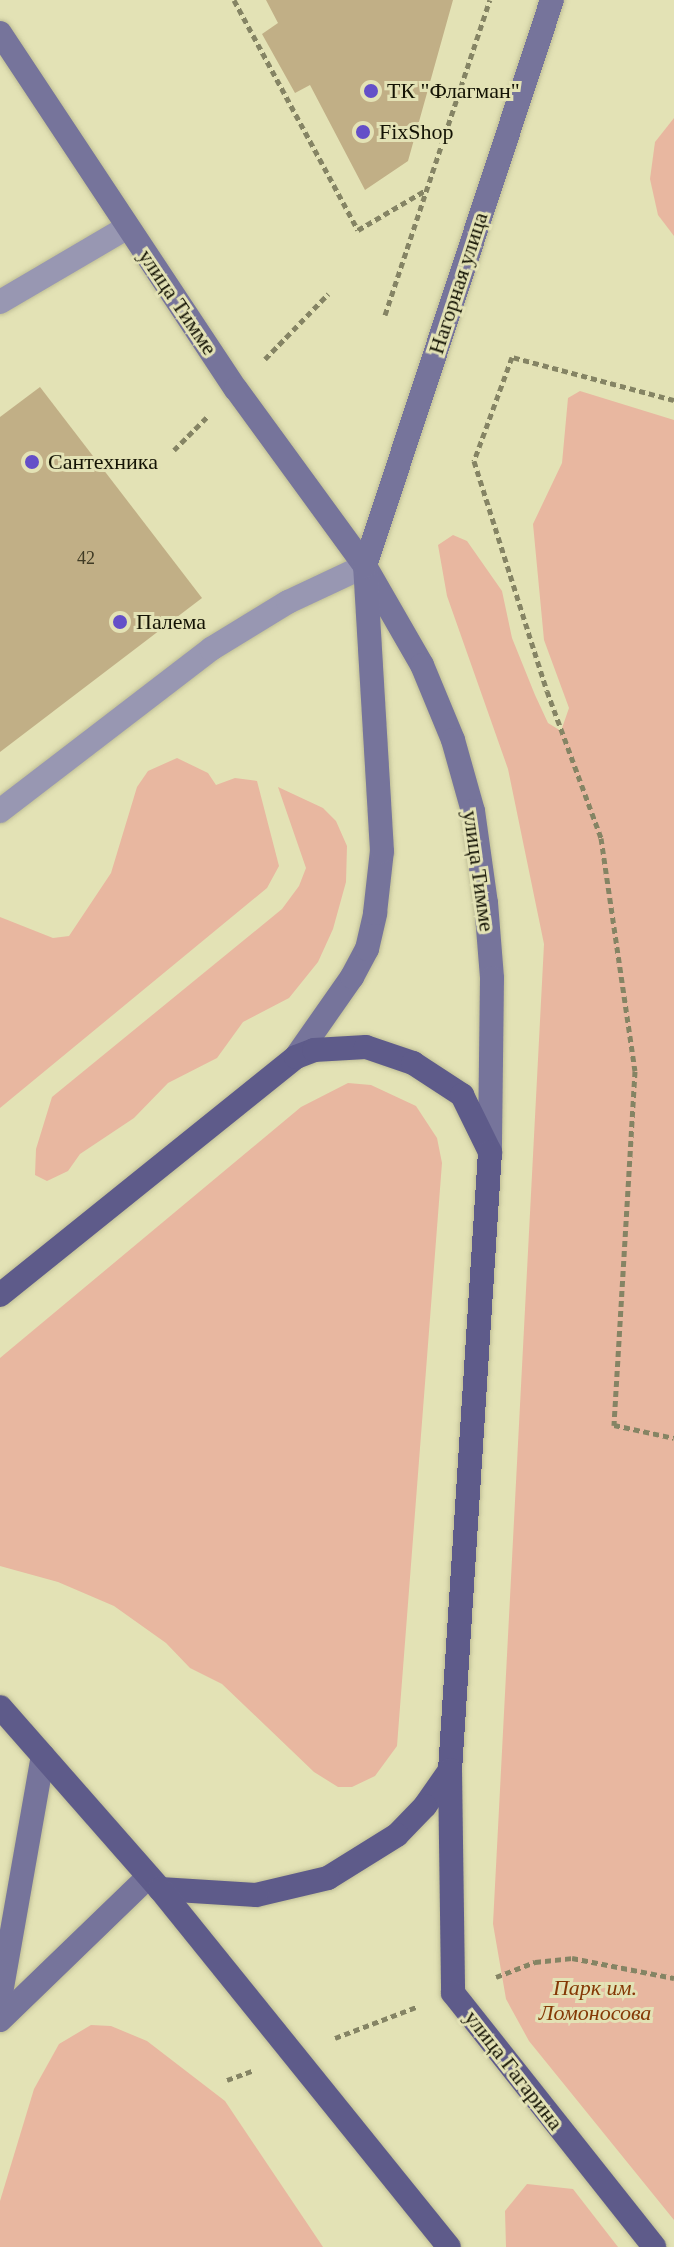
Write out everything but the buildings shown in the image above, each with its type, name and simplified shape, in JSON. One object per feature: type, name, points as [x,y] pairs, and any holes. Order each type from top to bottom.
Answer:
[{"type":"main road","name":"Нагорная улица","points":[[365,566],[552,0]]},
{"type":"main road","name":"улица Тимме","points":[[0,33],[236,389],[365,566],[422,665],[453,740],[473,811],[492,978],[490,1152]]},
{"type":"main road","points":[[0,1295],[296,1057],[352,977],[367,949],[375,913],[382,851],[365,566]]},
{"type":"main road","points":[[296,1057],[335,1047],[366,1047],[413,1063],[462,1095],[490,1152]]},
{"type":"main road","name":"улица Гагарина","points":[[490,1152],[450,1770],[453,1993],[654,2247]]},
{"type":"main road","points":[[0,1707],[154,1883],[449,2247]]},
{"type":"main road","points":[[0,1739],[37,1751]]},
{"type":"main road","points":[[0,1999],[37,1751]]},
{"type":"main road","points":[[0,2020],[154,1883],[256,1895],[328,1878],[397,1835],[450,1770]]},
{"type":"lane","points":[[0,302],[128,227]]},
{"type":"lane","points":[[0,811],[211,649],[288,602],[365,566]]},
{"type":"path","points":[[234,0],[358,230],[426,190]]},
{"type":"path","points":[[385,315],[490,0]]},
{"type":"path","points":[[674,400],[512,357],[474,461],[601,838],[624,993],[635,1071],[614,1425],[674,1438]]},
{"type":"path","points":[[227,2080],[535,1962],[572,1958],[674,1978]]},
{"type":"green space","points":[[674,118],[674,236],[658,215],[650,179],[655,142]]},
{"type":"green space","name":"Парк им. Ломоносова","points":[[580,391],[674,420],[674,2220],[529,2041],[506,1999],[493,1924],[544,944],[508,769],[447,596],[438,545],[453,535],[467,541],[502,591],[512,638],[535,695],[548,723],[561,731],[569,708],[544,640],[533,524],[562,463],[568,398]]},
{"type":"green space","points":[[177,758],[208,773],[216,785],[235,778],[257,781],[279,866],[267,888],[0,1108],[0,917],[53,938],[69,936],[111,873],[137,787],[148,771]]},
{"type":"green space","points":[[278,787],[323,808],[336,821],[347,846],[346,882],[333,929],[318,962],[289,998],[243,1022],[217,1058],[168,1083],[134,1118],[80,1154],[68,1171],[47,1181],[35,1175],[36,1149],[52,1097],[282,909],[299,886],[306,868]]},
{"type":"green space","points":[[348,1083],[371,1085],[416,1106],[437,1138],[442,1163],[397,1746],[375,1776],[352,1787],[338,1787],[314,1772],[222,1684],[190,1668],[166,1643],[114,1606],[58,1582],[0,1566],[0,1358],[301,1107]]},
{"type":"green space","points":[[91,2025],[111,2026],[147,2041],[225,2101],[323,2247],[0,2247],[0,2201],[34,2089],[59,2044]]},
{"type":"green space","points":[[527,2184],[573,2189],[618,2247],[506,2247],[505,2211]]},
{"type":"place","name":"ТК \"Флагман\"","points":[[371,91]]},
{"type":"place","name":"FixShop","points":[[363,132]]},
{"type":"place","name":"Сантехника","points":[[32,462]]},
{"type":"place","name":"Палема","points":[[120,622]]}]
